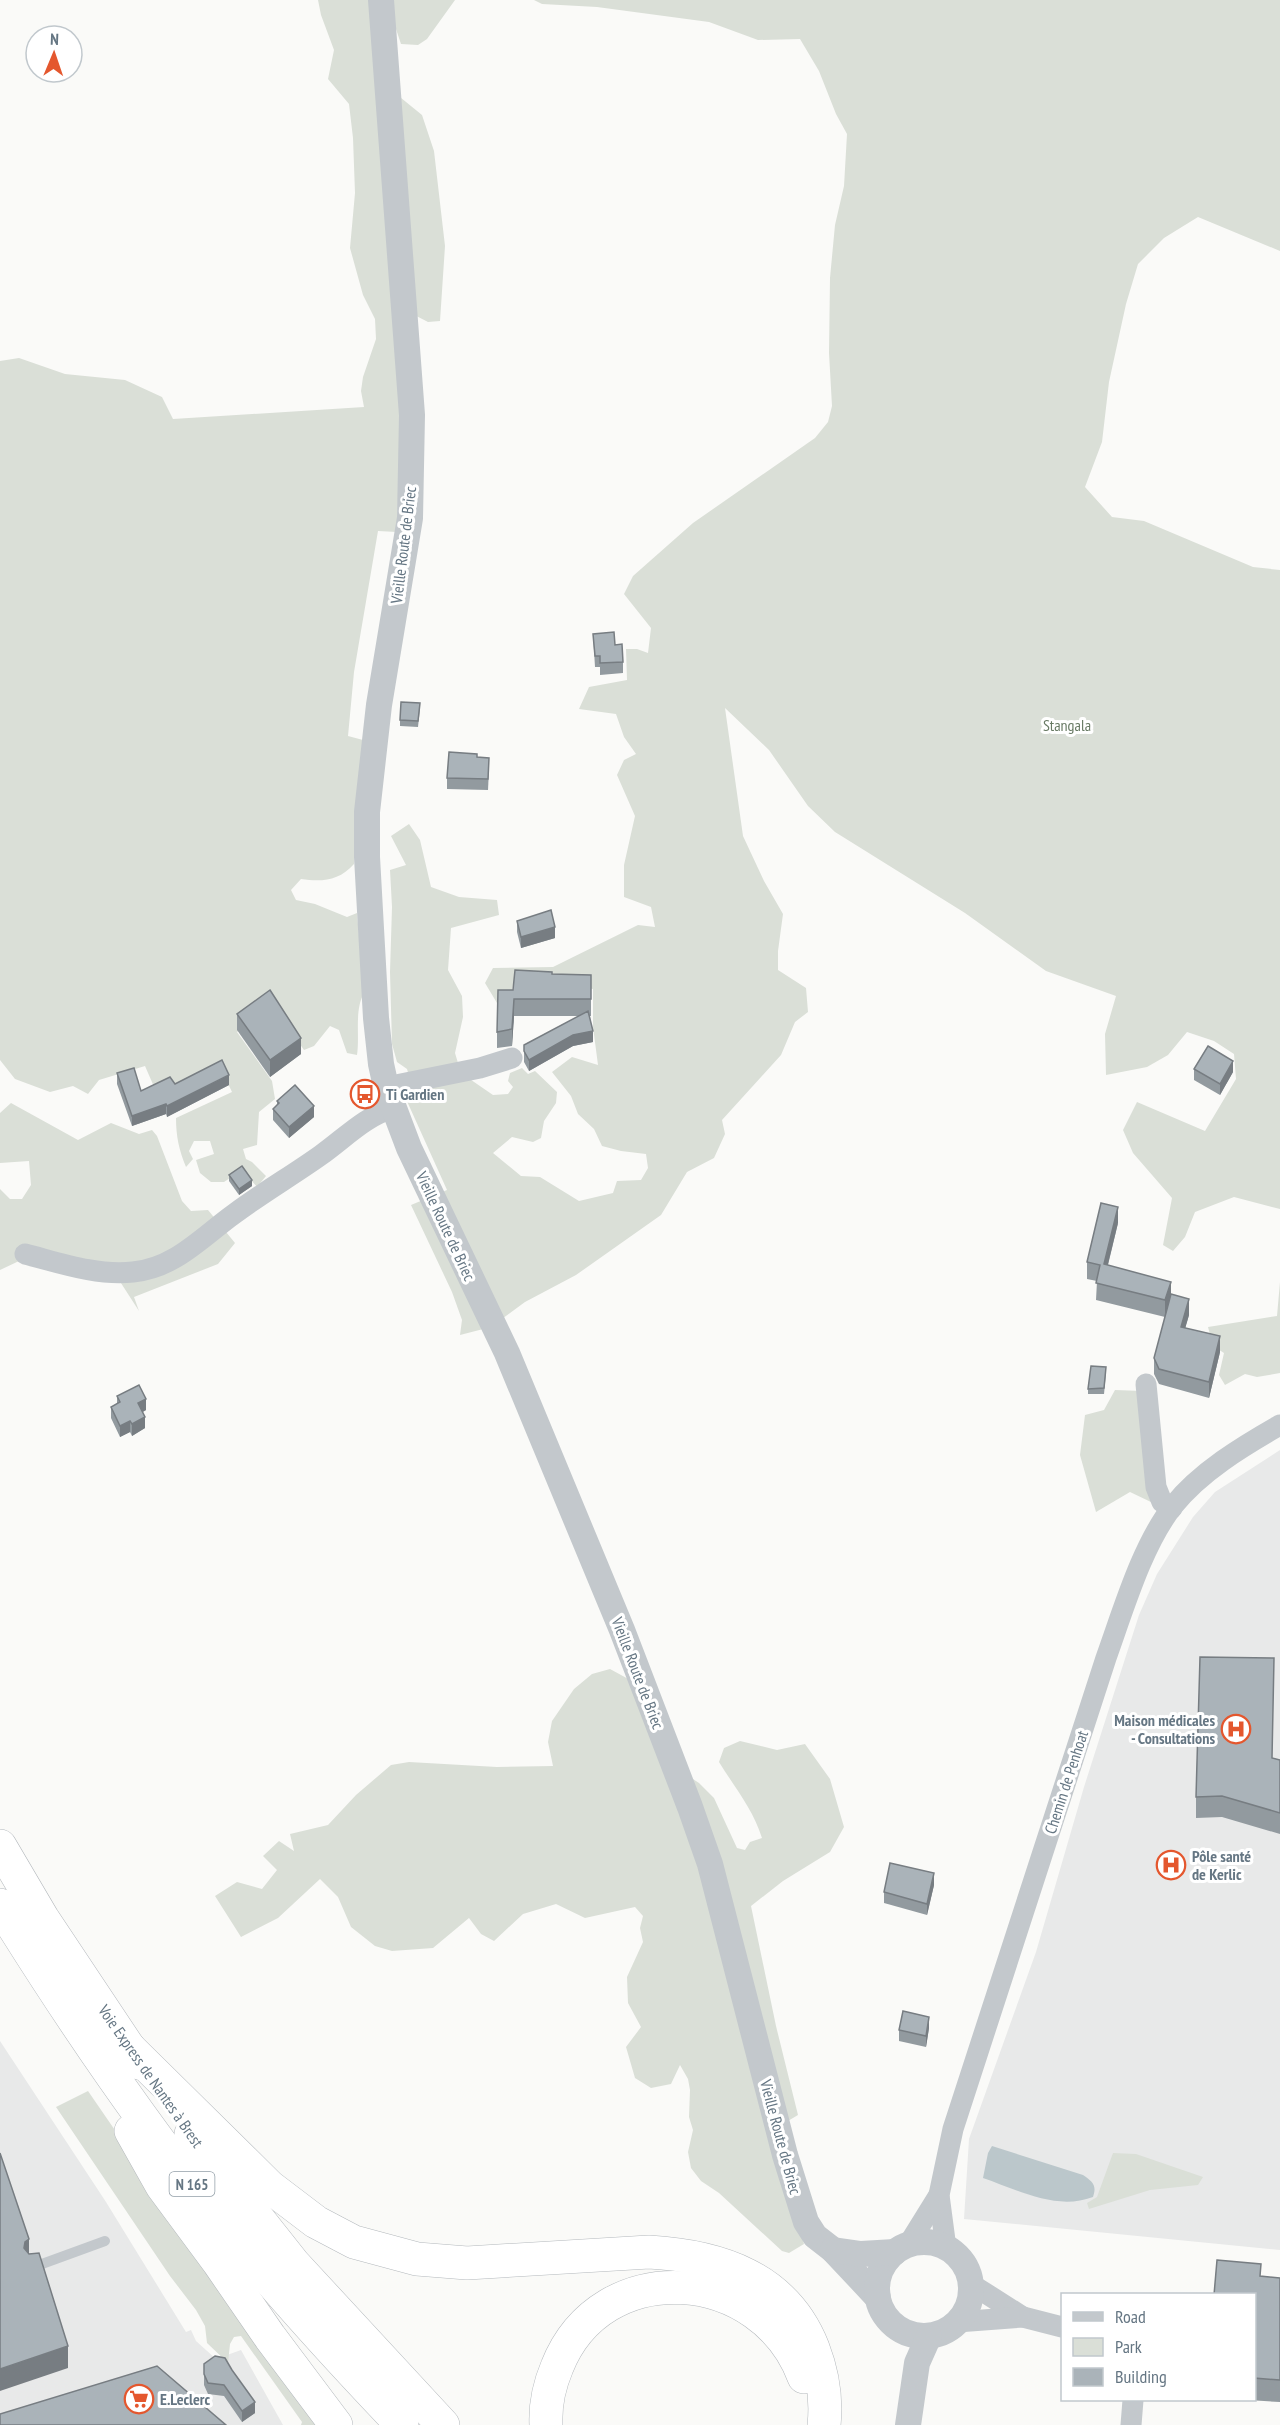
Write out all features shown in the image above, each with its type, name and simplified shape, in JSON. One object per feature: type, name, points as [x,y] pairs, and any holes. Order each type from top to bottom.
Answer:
[{"type":"highway","name":"Voie Express de Nantes à Brest","points":[[0,1846],[43,1919],[126,2045],[226,2180],[294,2264],[443,2425]]},
{"type":"highway","name":"Voie Express de Nantes à Brest","points":[[5,1913],[120,2088],[217,2217],[321,2339],[402,2425]]},
{"type":"highway","points":[[5,1913],[162,2186],[219,2263],[276,2347],[336,2425]]},
{"type":"highway","points":[[126,2045],[270,2187],[316,2222],[354,2242],[417,2259],[467,2263],[649,2252],[677,2254],[725,2265],[748,2276],[774,2292],[793,2312],[803,2327],[825,2391],[824,2425]]},
{"type":"highway","points":[[546,2425],[547,2395],[553,2376],[560,2359],[579,2331],[619,2300],[663,2287],[712,2291],[734,2300],[765,2320],[791,2347],[805,2378],[808,2396],[807,2425]]},
{"type":"street","name":"Vieille Route de Briec","points":[[381,0],[412,415],[410,518],[379,705],[366,835],[376,1018],[390,1098],[437,1207],[507,1353],[622,1630],[710,1864],[784,2155],[806,2222],[814,2236],[833,2250],[878,2298]]},
{"type":"street","points":[[25,1254],[86,1269],[109,1272],[130,1273],[159,1266],[179,1256],[208,1236],[233,1214],[381,1112],[390,1098],[512,1058]]},
{"type":"street","points":[[1146,1384],[1156,1487],[1162,1502],[1172,1508]]},
{"type":"street","name":"Chemin de Penhoat","points":[[946,2248],[939,2195],[951,2138],[1116,1630],[1151,1545],[1172,1508],[1204,1477],[1280,1425]]},
{"type":"street","name":"Chemin de Penhoat","points":[[902,2249],[939,2195]]},
{"type":"street","points":[[833,2250],[861,2254],[902,2249],[927,2243],[946,2248],[958,2257],[967,2269],[971,2284],[968,2305],[957,2322],[939,2333],[929,2336],[906,2332],[888,2319],[878,2298],[880,2272],[902,2249]]},
{"type":"street","points":[[971,2284],[1023,2317],[1061,2327]]},
{"type":"street","points":[[957,2322],[1023,2317]]},
{"type":"street","points":[[896,2326],[915,2371]]},
{"type":"street","points":[[908,2425],[915,2371],[929,2336]]},
{"type":"street","points":[[1131,2425],[1133,2401]]},
{"type":"lane","points":[[31,2268],[105,2241]]},
{"type":"shaded area","name":"Pôle santé de Kerlic","points":[[1280,1450],[1280,2250],[964,2219],[969,2139],[1036,1952],[1084,1787],[1139,1615],[1157,1574],[1193,1517],[1215,1492]]},
{"type":"shaded area","points":[[0,2041],[106,2202],[186,2332],[191,2330],[196,2341],[216,2359],[241,2350],[283,2425],[0,2425]]},
{"type":"shaded area","points":[[992,2146],[1083,2175],[1093,2184],[1095,2189],[1093,2197],[1065,2202],[1051,2200],[1023,2193],[983,2178],[988,2153]]},
{"type":"green space","points":[[318,0],[455,0],[427,39],[418,45],[401,44],[396,29],[379,80],[422,115],[434,151],[445,246],[440,321],[428,322],[399,307],[402,365],[397,532],[378,531],[354,672],[348,736],[363,740],[357,791],[354,864],[342,874],[330,879],[301,879],[291,890],[296,900],[315,904],[347,917],[357,913],[364,993],[358,1015],[357,1055],[347,1053],[339,1030],[330,1026],[314,1046],[304,1050],[272,1004],[237,1032],[272,1081],[275,1099],[259,1112],[257,1145],[243,1149],[246,1159],[266,1176],[257,1187],[242,1170],[224,1182],[211,1182],[200,1173],[196,1160],[214,1154],[210,1141],[194,1141],[189,1151],[193,1159],[186,1167],[181,1155],[176,1118],[232,1092],[222,1071],[177,1089],[155,1089],[145,1066],[99,1080],[88,1094],[73,1086],[50,1092],[15,1079],[0,1060],[0,361],[19,358],[65,374],[125,380],[162,397],[173,419],[364,407],[361,391],[363,377],[376,339],[375,319],[363,295],[350,248],[355,193],[349,104],[328,79],[334,50]]},
{"type":"green space","name":"Stangala","points":[[534,0],[1280,0],[1280,251],[1198,217],[1164,238],[1138,264],[1126,304],[1109,382],[1102,442],[1085,487],[1112,517],[1144,521],[1253,567],[1280,570],[1280,1209],[1234,1197],[1195,1212],[1185,1237],[1173,1251],[1163,1245],[1172,1198],[1133,1153],[1123,1130],[1137,1102],[1205,1131],[1236,1079],[1234,1054],[1214,1041],[1187,1032],[1168,1055],[1147,1067],[1106,1075],[1105,1034],[1116,996],[1046,971],[965,913],[835,832],[808,806],[769,750],[725,708],[743,836],[764,881],[783,914],[778,970],[806,988],[808,1012],[795,1022],[781,1055],[722,1120],[725,1134],[714,1158],[687,1172],[661,1215],[576,1275],[525,1302],[491,1327],[460,1335],[462,1320],[452,1292],[411,1205],[447,1190],[406,1099],[414,1093],[407,1069],[397,1062],[392,1044],[390,870],[406,865],[391,836],[409,824],[420,840],[431,887],[459,897],[497,900],[499,915],[451,928],[448,970],[462,996],[463,1017],[455,1053],[461,1073],[493,1095],[508,1094],[513,1087],[508,1081],[510,1073],[522,1068],[528,1074],[535,1071],[557,1092],[556,1103],[544,1121],[541,1138],[533,1142],[512,1137],[493,1153],[521,1176],[540,1177],[579,1201],[613,1193],[617,1181],[641,1180],[648,1168],[646,1154],[602,1146],[594,1129],[578,1114],[571,1096],[552,1072],[572,1057],[598,1065],[593,1027],[593,989],[532,981],[513,985],[510,1002],[497,1003],[485,983],[493,968],[553,967],[638,925],[655,927],[651,907],[624,897],[624,865],[635,816],[617,775],[624,760],[636,754],[624,737],[616,714],[579,709],[589,687],[627,680],[626,649],[637,649],[648,653],[651,628],[624,594],[633,576],[693,523],[815,438],[828,422],[832,406],[829,353],[830,278],[835,225],[844,186],[847,134],[836,114],[819,71],[800,39],[758,40],[709,22],[597,7],[542,4]]},
{"type":"green space","points":[[11,1103],[78,1140],[111,1123],[139,1134],[152,1130],[157,1136],[182,1201],[191,1211],[208,1210],[235,1243],[218,1264],[134,1297],[139,1311],[110,1266],[36,1253],[0,1270],[0,1189],[10,1199],[22,1199],[31,1185],[29,1161],[0,1163],[0,1113]]},
{"type":"green space","points":[[1280,1282],[1280,1373],[1257,1377],[1245,1374],[1225,1385],[1219,1375],[1224,1353],[1213,1346],[1208,1327],[1277,1316]]},
{"type":"green space","points":[[1115,1390],[1142,1391],[1153,1503],[1130,1492],[1096,1512],[1080,1455],[1085,1415],[1104,1410]]},
{"type":"green space","points":[[610,1669],[632,1681],[667,1762],[699,1783],[714,1798],[737,1848],[745,1850],[750,1842],[762,1838],[749,1808],[719,1762],[724,1748],[740,1741],[777,1750],[805,1744],[830,1779],[844,1827],[830,1852],[783,1881],[751,1906],[776,2026],[798,2115],[771,2131],[804,2244],[789,2253],[782,2251],[719,2193],[701,2181],[691,2168],[688,2152],[693,2130],[689,2117],[690,2090],[688,2079],[680,2065],[671,2084],[651,2088],[635,2078],[626,2047],[641,2027],[628,2003],[627,1977],[643,1942],[640,1928],[643,1916],[635,1907],[585,1918],[556,1904],[523,1914],[494,1941],[481,1934],[469,1918],[433,1948],[392,1951],[375,1946],[351,1927],[338,1897],[320,1879],[278,1918],[241,1937],[215,1896],[237,1882],[262,1889],[277,1870],[263,1856],[279,1841],[294,1851],[290,1834],[328,1825],[356,1795],[391,1765],[409,1762],[497,1767],[553,1766],[548,1742],[552,1721],[574,1689],[592,1674]]},
{"type":"green space","points":[[88,2091],[295,2392],[321,2425],[301,2425],[302,2422],[241,2336],[234,2337],[230,2344],[228,2363],[207,2343],[205,2326],[196,2310],[170,2276],[56,2107]]},
{"type":"green space","points":[[1113,2153],[1136,2154],[1203,2177],[1198,2185],[1150,2190],[1089,2209],[1087,2203],[1097,2197]]},
{"type":"building","points":[[614,632],[615,645],[622,644],[623,662],[600,663],[600,656],[595,656],[593,634]]},
{"type":"building","points":[[401,702],[420,703],[418,721],[400,720]]},
{"type":"building","points":[[449,752],[477,754],[477,757],[489,758],[488,779],[447,778]]},
{"type":"building","points":[[551,910],[555,927],[521,937],[517,921]]},
{"type":"building","points":[[515,970],[591,975],[591,999],[514,999],[512,1029],[497,1032],[498,990],[513,990]]},
{"type":"building","points":[[270,990],[301,1038],[270,1060],[237,1014]]},
{"type":"building","points":[[588,1011],[593,1031],[573,1035],[529,1060],[524,1051],[524,1045]]},
{"type":"building","points":[[1208,1046],[1233,1061],[1220,1084],[1194,1069]]},
{"type":"building","points":[[222,1060],[229,1075],[167,1106],[166,1104],[132,1116],[117,1073],[134,1068],[141,1091],[170,1077],[175,1084]]},
{"type":"building","points":[[295,1085],[314,1106],[289,1127],[273,1109],[279,1103],[277,1101]]},
{"type":"building","points":[[242,1166],[252,1180],[239,1189],[229,1175]]},
{"type":"building","points":[[1101,1203],[1118,1207],[1104,1264],[1171,1282],[1165,1300],[1096,1283],[1100,1265],[1087,1262]]},
{"type":"building","points":[[1171,1294],[1189,1299],[1181,1327],[1220,1336],[1209,1382],[1159,1369],[1154,1358]]},
{"type":"building","points":[[1091,1366],[1106,1367],[1104,1388],[1088,1389]]},
{"type":"building","points":[[139,1385],[146,1399],[138,1403],[145,1417],[132,1424],[130,1421],[120,1426],[111,1407],[120,1402],[117,1396]]},
{"type":"building","name":"Maison médicales - Consultations","points":[[1200,1657],[1274,1658],[1272,1758],[1280,1760],[1280,1813],[1222,1796],[1196,1797]]},
{"type":"building","points":[[890,1863],[934,1873],[927,1904],[884,1892]]},
{"type":"building","points":[[903,2011],[929,2017],[926,2036],[899,2030]]},
{"type":"building","points":[[0,2153],[29,2239],[25,2242],[24,2248],[29,2254],[39,2253],[68,2346],[0,2369]]},
{"type":"building","points":[[1217,2260],[1261,2264],[1260,2276],[1280,2278],[1280,2380],[1256,2378],[1256,2293],[1214,2293]]},
{"type":"building","points":[[215,2356],[225,2358],[255,2402],[242,2411],[224,2385],[208,2383],[204,2374],[204,2364]]},
{"type":"building","points":[[157,2366],[226,2425],[0,2425],[0,2414]]},
{"type":"place","name":"Ti Gardien","points":[[365,1094]]},
{"type":"place","name":"Maison médicales - Consultations","points":[[1236,1729]]},
{"type":"place","name":"Pôle santé de Kerlic","points":[[1171,1865]]},
{"type":"place","name":"E.Leclerc","points":[[139,2399]]}]
